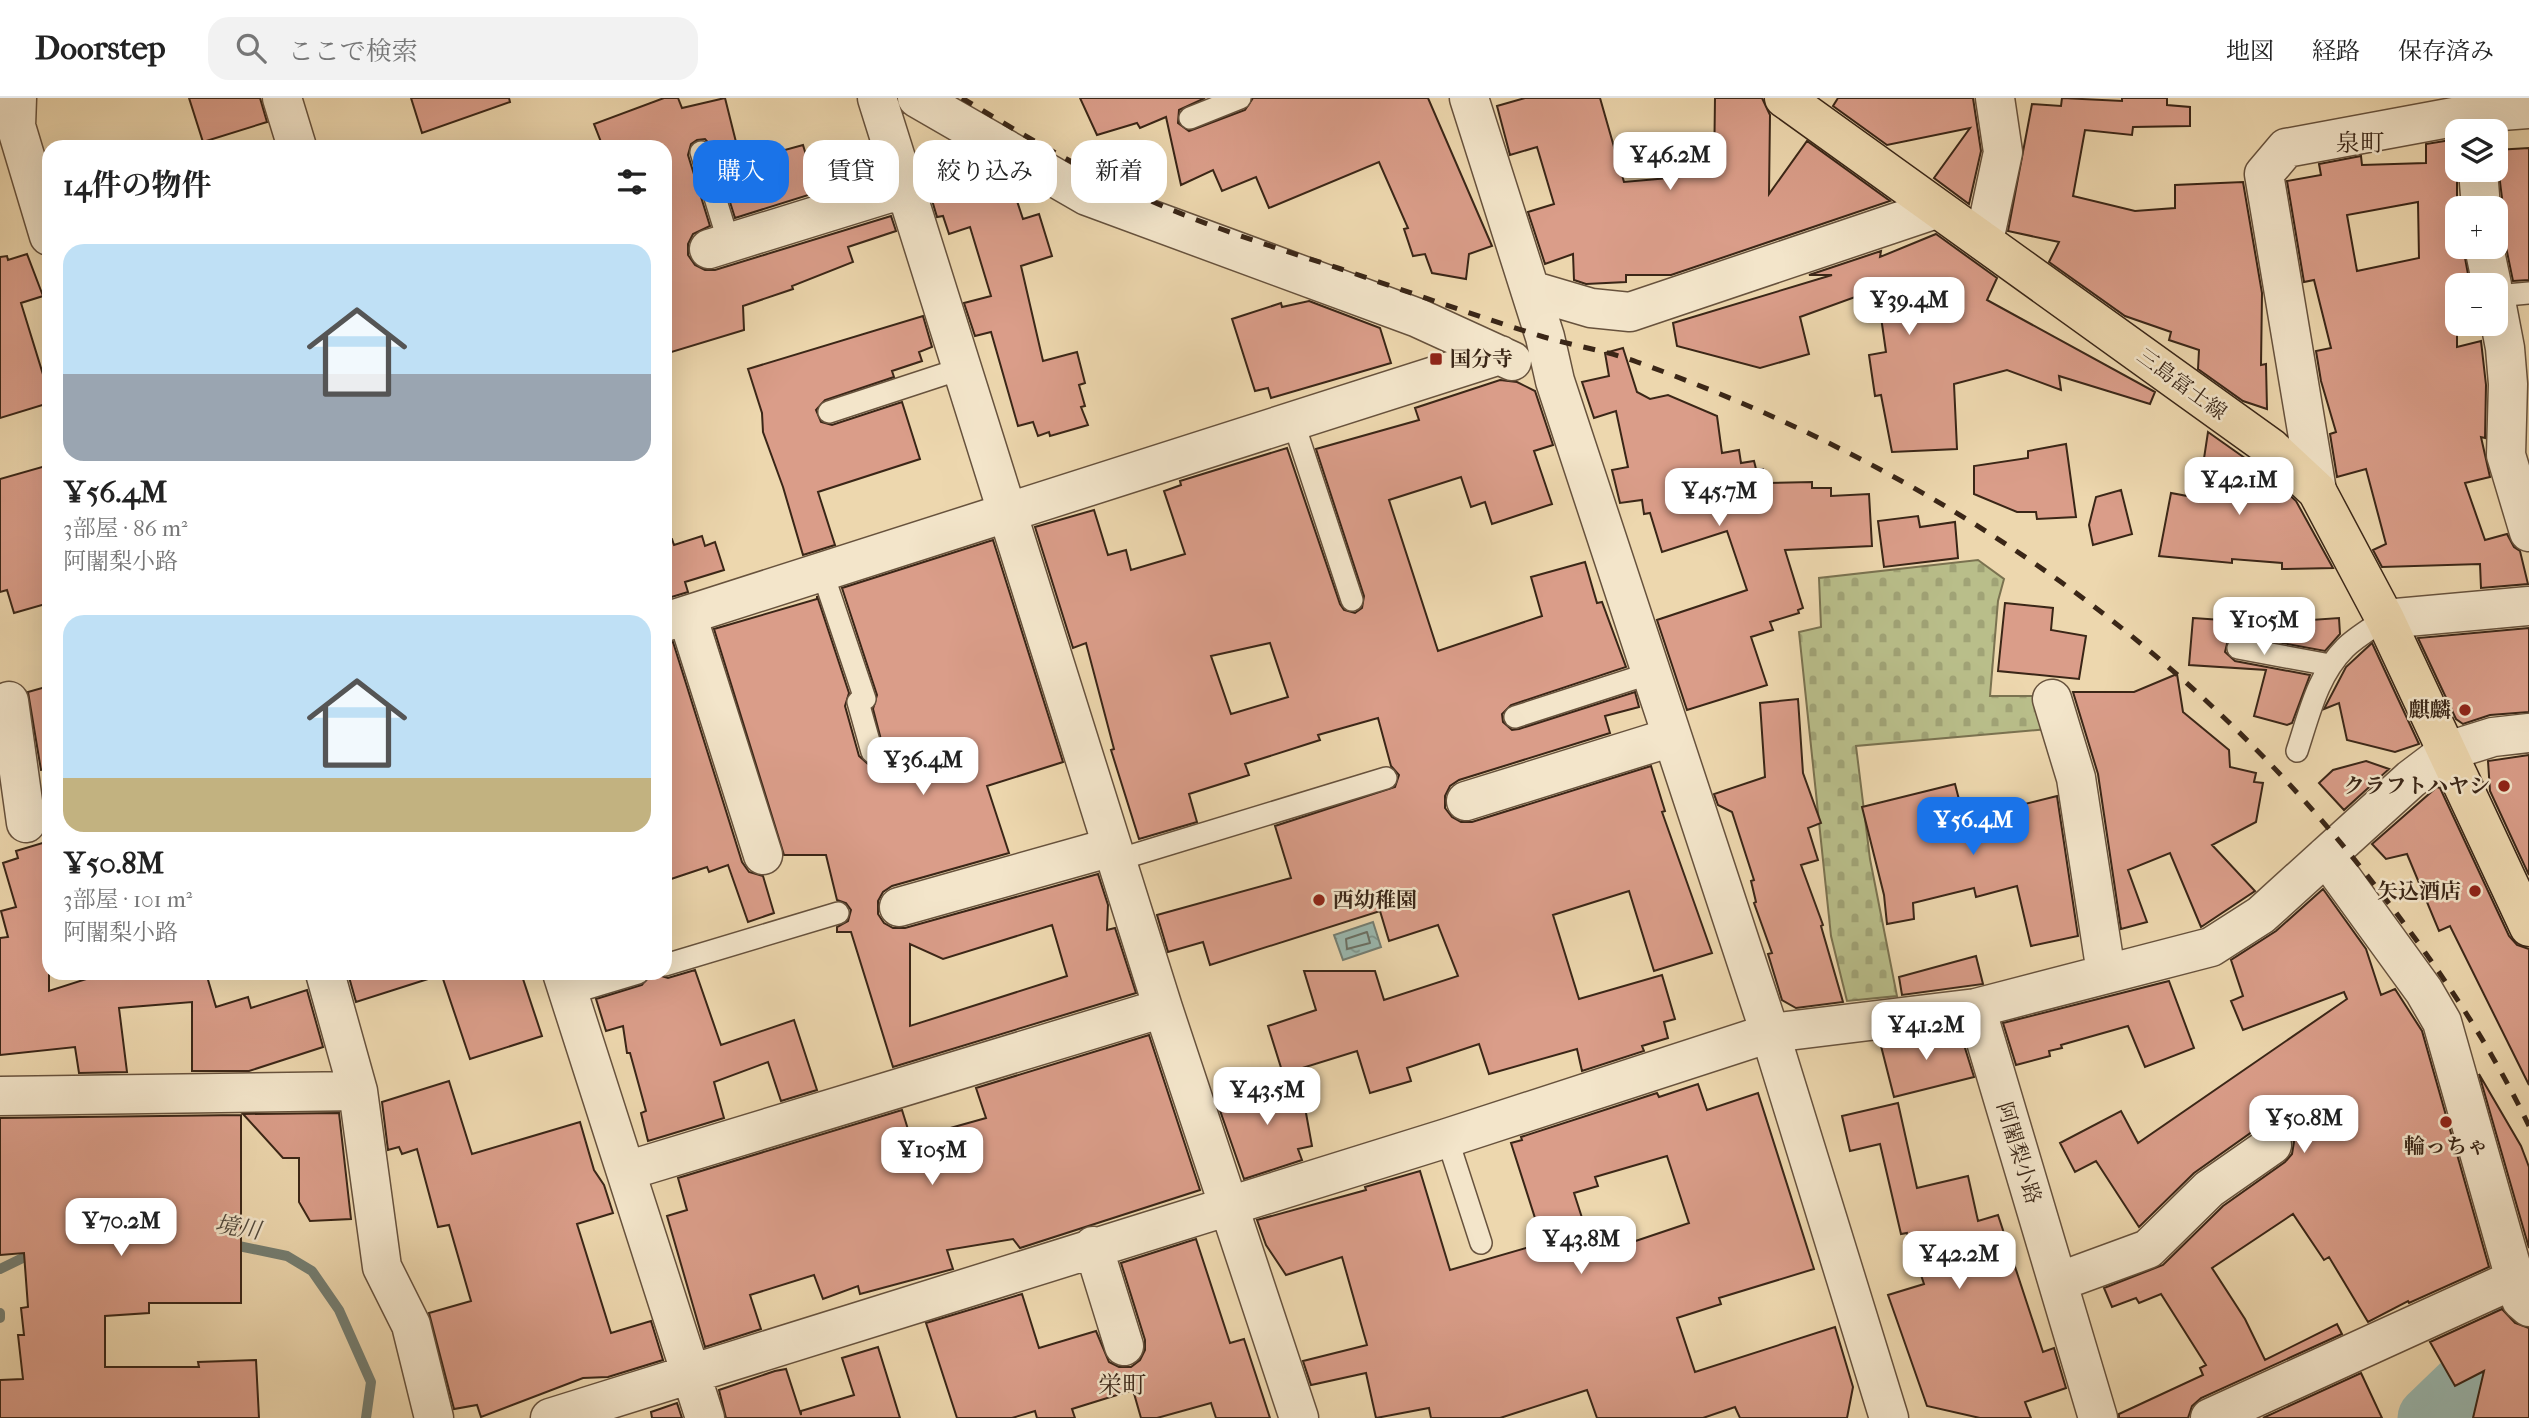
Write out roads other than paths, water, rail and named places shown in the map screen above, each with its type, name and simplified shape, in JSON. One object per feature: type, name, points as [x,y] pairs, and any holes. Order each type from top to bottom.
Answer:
[{"type":"main road","name":"三島富士線","points":[[1784,98],[2271,448],[2317,491],[2385,619],[2529,927]]},
{"type":"street","points":[[17,98],[16,126],[42,213]]},
{"type":"street","points":[[282,98],[295,140]]},
{"type":"street","points":[[877,98],[1163,1008],[1299,1418]]},
{"type":"street","points":[[917,98],[1087,196],[1418,318],[1555,381]]},
{"type":"street","points":[[1469,98],[1530,290],[1555,381],[1770,1033],[1889,1418]]},
{"type":"street","points":[[1984,241],[2003,152],[2000,111],[1995,98]]},
{"type":"street","points":[[2317,491],[2263,174],[2286,148],[2476,114],[2529,109]]},
{"type":"street","points":[[719,246],[906,188]]},
{"type":"street","points":[[1530,290],[1591,308],[1630,312],[1936,209]]},
{"type":"street","points":[[2503,336],[2508,384],[2506,455],[2529,532]]},
{"type":"street","points":[[763,855],[676,618],[1500,355]]},
{"type":"street","points":[[2385,619],[2529,606]]},
{"type":"street","points":[[2052,699],[2076,778],[2106,974]]},
{"type":"street","points":[[9,701],[25,823]]},
{"type":"street","points":[[550,1418],[1227,1204],[1447,1138],[1770,1033],[1976,1008],[2185,956],[2227,939],[2261,915],[2411,779],[2448,751],[2474,741],[2529,733]]},
{"type":"street","points":[[1466,801],[1672,737]]},
{"type":"street","points":[[899,907],[1114,853]]},
{"type":"street","points":[[2210,1418],[2522,1295],[2442,1022],[2424,991],[2326,856]]},
{"type":"street","points":[[327,980],[358,1091],[382,1267],[411,1325],[434,1418]]},
{"type":"street","points":[[565,983],[705,1418]]},
{"type":"street","points":[[626,1171],[1163,1008]]},
{"type":"street","name":"阿闍梨小路","points":[[1976,1008],[2098,1418]]},
{"type":"street","points":[[0,1096],[358,1091]]},
{"type":"street","points":[[2058,1282],[2148,1249],[2209,1189],[2272,1145]]},
{"type":"street","points":[[1093,1247],[1124,1346]]},
{"type":"lane","points":[[1189,118],[1240,98]]},
{"type":"lane","points":[[711,203],[719,246]]},
{"type":"lane","points":[[2508,297],[2529,293]]},
{"type":"lane","points":[[828,412],[963,368]]},
{"type":"lane","points":[[1293,421],[1352,600]]},
{"type":"lane","points":[[822,571],[865,699],[858,702],[872,752]]},
{"type":"lane","points":[[2297,751],[2316,691],[2330,664],[2346,646],[2385,619]]},
{"type":"lane","points":[[2238,648],[2330,664]]},
{"type":"lane","points":[[1515,717],[1651,673]]},
{"type":"lane","points":[[1114,853],[1386,778]]},
{"type":"lane","points":[[672,963],[838,913]]},
{"type":"lane","points":[[565,983],[587,980]]},
{"type":"lane","points":[[1447,1138],[1482,1243]]},
{"type":"water","points":[[1373,922],[1381,947],[1343,960],[1334,935]]},
{"type":"waterway","name":"境川","points":[[229,1244],[287,1256],[312,1271],[339,1310],[371,1382],[366,1418]]},
{"type":"waterway","name":"境川","points":[[0,1269],[35,1252]]},
{"type":"waterway","name":"境川","points":[[0,1313],[0,1318]]},
{"type":"waterway","points":[[2429,1418],[2512,1338],[2529,1315]]},
{"type":"railway","points":[[962,98],[1101,177],[1196,220],[1519,329],[1626,358],[1744,404],[1846,452],[1945,506],[2039,566],[2128,633],[2212,707],[2292,787],[2366,874],[2433,964],[2475,1027],[2529,1126]]},
{"type":"place","name":"国分寺","points":[[1436,359]]},
{"type":"place","name":"麒麟","points":[[2465,710]]},
{"type":"place","name":"クラフトハヤシ","points":[[2504,786]]},
{"type":"place","name":"矢込酒店","points":[[2475,891]]},
{"type":"place","name":"西幼稚園","points":[[1319,900]]},
{"type":"place","name":"輪っちゃ","points":[[2446,1122]]},
{"type":"district","name":"泉町","points":[[2360,143]]},
{"type":"district","name":"栄町","points":[[1122,1385]]}]
